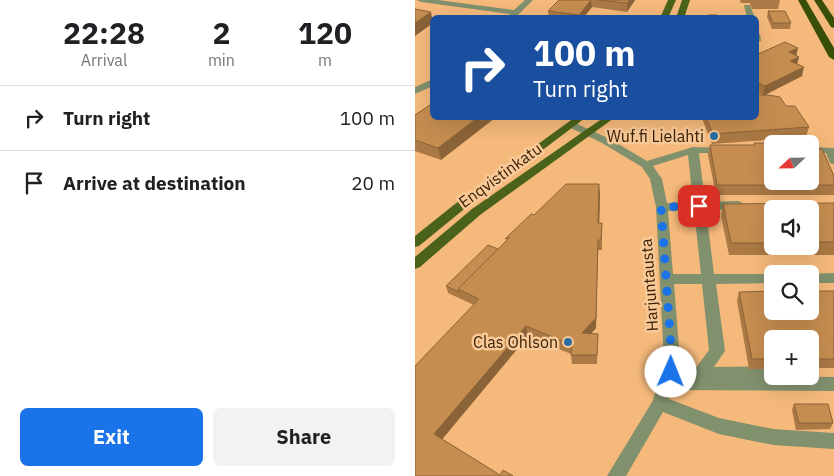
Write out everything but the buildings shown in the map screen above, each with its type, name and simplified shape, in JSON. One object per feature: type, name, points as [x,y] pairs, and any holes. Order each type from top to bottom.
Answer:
[{"type":"highway","points":[[802,0],[834,57]]},
{"type":"highway","points":[[818,0],[834,25]]},
{"type":"main road","points":[[665,15],[672,0]]},
{"type":"main road","points":[[682,15],[686,0]]},
{"type":"main road","name":"Enqvistinkatu","points":[[415,264],[476,212],[606,120]]},
{"type":"main road","name":"Enqvistinkatu","points":[[415,243],[459,207],[577,121]]},
{"type":"street","points":[[421,0],[513,15],[529,0]]},
{"type":"street","points":[[747,7],[750,15]]},
{"type":"street","points":[[415,90],[430,83]]},
{"type":"street","points":[[577,121],[588,132],[646,165],[693,150],[733,150]]},
{"type":"street","points":[[693,150],[717,351],[697,379]]},
{"type":"street","points":[[819,150],[829,150],[834,161]]},
{"type":"street","name":"Harjuntausta","points":[[616,476],[660,403],[668,383],[672,361],[661,207],[656,179],[646,165]]},
{"type":"street","points":[[661,207],[747,205]]},
{"type":"street","points":[[666,279],[764,278]]},
{"type":"street","points":[[819,278],[834,278]]},
{"type":"street","points":[[668,383],[764,374]]},
{"type":"street","points":[[697,379],[764,380]]},
{"type":"street","points":[[819,382],[834,384]]},
{"type":"street","points":[[660,403],[728,428],[773,437],[834,441]]},
{"type":"place","name":"Wuf.fi Lielahti","points":[[714,136]]},
{"type":"place","name":"Clas Ohlson","points":[[568,342]]},
{"type":"route","points":[[671,372],[672,361],[661,207],[699,206]]}]
